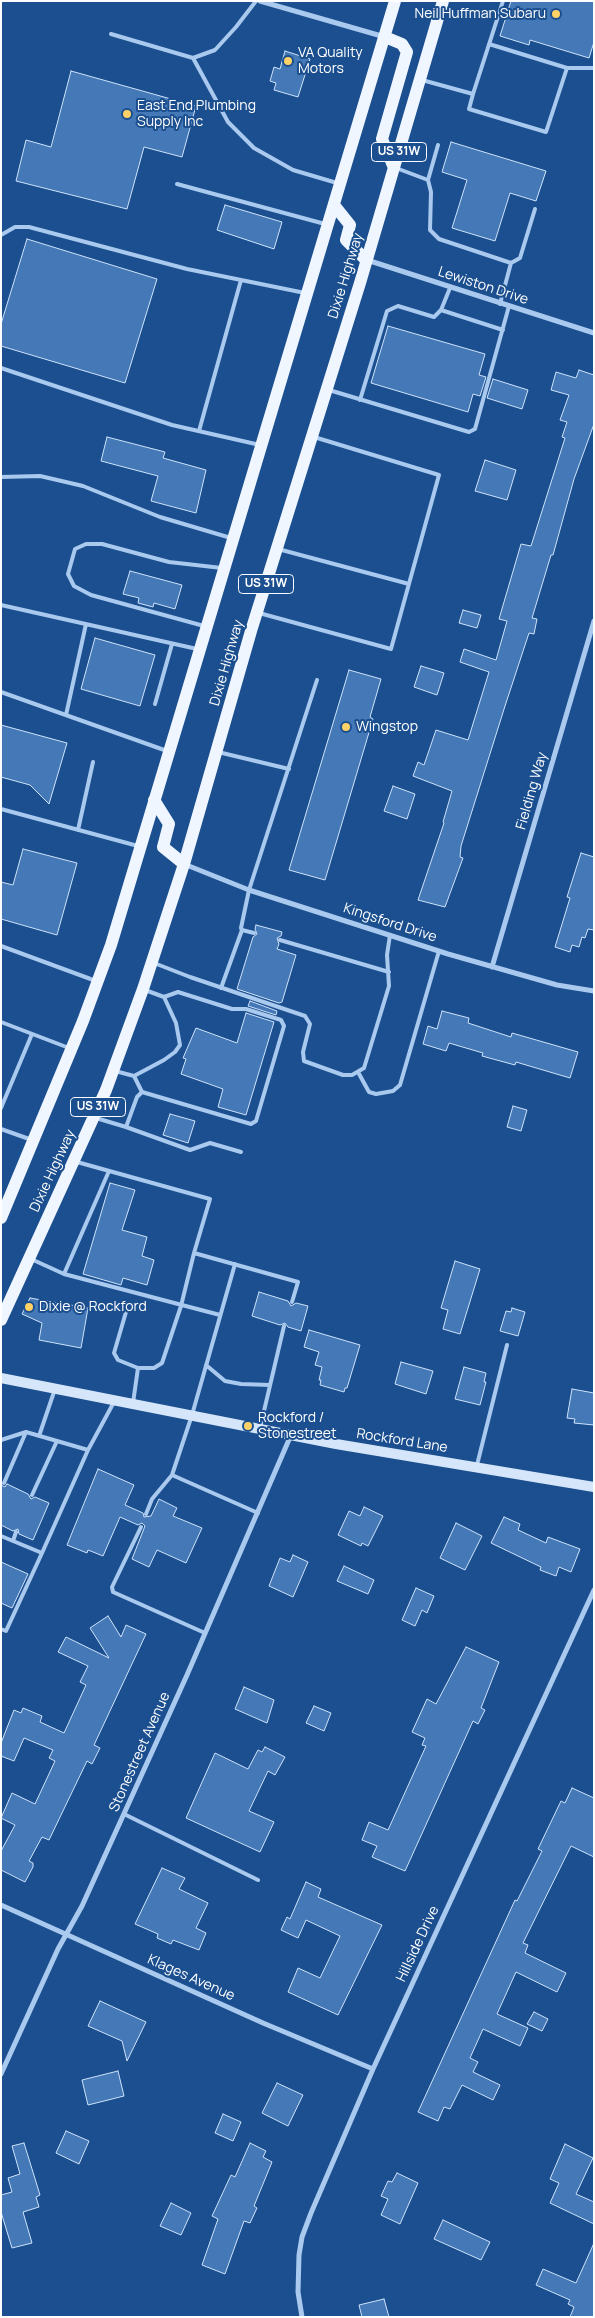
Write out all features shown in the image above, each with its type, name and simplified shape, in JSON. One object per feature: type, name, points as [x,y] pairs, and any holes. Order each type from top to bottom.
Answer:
[{"type":"main road","name":"Dixie Highway","points":[[1,1218],[98,982],[396,1]]},
{"type":"main road","name":"Dixie Highway","points":[[1,1320],[114,1071],[143,989],[184,864],[257,612],[327,390],[444,1]]},
{"type":"main road","points":[[385,38],[402,44],[406,52],[382,139],[394,168]]},
{"type":"main road","points":[[334,205],[350,225],[346,240],[366,260]]},
{"type":"main road","points":[[154,800],[169,824],[163,847],[184,864]]},
{"type":"main road","name":"Rockford Lane","points":[[1,1378],[291,1435],[594,1488]]},
{"type":"street","points":[[260,1],[385,38]]},
{"type":"street","name":"Lewiston Drive","points":[[366,260],[594,333]]},
{"type":"street","name":"Fielding Way","points":[[492,967],[594,621]]},
{"type":"street","name":"Kingsford Drive","points":[[184,864],[249,890],[439,951],[557,985],[594,991]]},
{"type":"street","name":"Stonestreet Avenue","points":[[1,2074],[124,1814],[291,1435]]},
{"type":"street","name":"Hillside Drive","points":[[302,2317],[297,2274],[302,2237],[373,2069],[594,1590]]},
{"type":"street","name":"Klages Avenue","points":[[1,1905],[263,2023],[373,2069]]},
{"type":"lane","points":[[110,34],[193,58],[214,50],[236,28],[256,1]]},
{"type":"lane","points":[[283,8],[284,1]]},
{"type":"lane","points":[[503,1],[469,109],[546,132],[567,68]]},
{"type":"lane","points":[[489,44],[567,68],[594,68]]},
{"type":"lane","points":[[193,58],[228,122],[254,148],[293,170],[340,184]]},
{"type":"lane","points":[[420,79],[473,94]]},
{"type":"lane","points":[[438,145],[428,180],[431,192],[430,230],[439,239],[511,263]]},
{"type":"lane","points":[[394,168],[428,180]]},
{"type":"lane","points":[[177,184],[327,225]]},
{"type":"lane","points":[[500,304],[511,263],[520,258],[535,209]]},
{"type":"lane","points":[[1,235],[16,227],[29,226],[187,269],[307,294]]},
{"type":"lane","points":[[198,432],[241,280]]},
{"type":"lane","points":[[360,400],[387,311],[398,306],[434,317],[441,310],[450,288]]},
{"type":"lane","points":[[327,390],[469,432],[475,429],[509,306]]},
{"type":"lane","points":[[441,310],[503,330]]},
{"type":"lane","points":[[1,368],[172,425],[262,445]]},
{"type":"lane","points":[[257,612],[391,649],[439,475],[312,437]]},
{"type":"lane","points":[[1,477],[40,476],[83,486],[160,517],[233,538]]},
{"type":"lane","points":[[206,627],[91,595],[74,586],[68,574],[75,549],[86,544],[102,544],[170,562],[224,569]]},
{"type":"lane","points":[[277,548],[409,584]]},
{"type":"lane","points":[[1,605],[200,650]]},
{"type":"lane","points":[[66,715],[86,624]]},
{"type":"lane","points":[[155,704],[172,644]]},
{"type":"lane","points":[[221,988],[242,930],[249,890],[317,680]]},
{"type":"lane","points":[[1,692],[169,752]]},
{"type":"lane","points":[[216,751],[289,769]]},
{"type":"lane","points":[[78,830],[93,762]]},
{"type":"lane","points":[[1,809],[140,846]]},
{"type":"lane","points":[[242,930],[254,933]]},
{"type":"lane","points":[[151,961],[221,988],[305,1016],[310,1024],[303,1052],[304,1061],[343,1075],[358,1072],[364,1068],[389,986],[387,955],[390,934]]},
{"type":"lane","points":[[280,940],[389,972]]},
{"type":"lane","points":[[1,946],[98,982]]},
{"type":"lane","points":[[358,1072],[369,1092],[376,1094],[393,1091],[400,1084],[439,951]]},
{"type":"lane","points":[[134,1076],[142,1092],[251,1124],[256,1121],[284,1026],[281,1020],[246,1009],[232,1009],[178,992],[164,997],[143,989]]},
{"type":"lane","points":[[114,1071],[134,1076],[164,1060],[180,1045],[176,1023],[164,997]]},
{"type":"lane","points":[[1,1022],[72,1049]]},
{"type":"lane","points":[[1,1108],[32,1034]]},
{"type":"lane","points":[[126,1127],[137,1097],[142,1092]]},
{"type":"lane","points":[[94,1117],[190,1150],[210,1144],[241,1152]]},
{"type":"lane","points":[[1,1129],[33,1141]]},
{"type":"lane","points":[[74,1161],[210,1199],[194,1253],[182,1306],[162,1363],[154,1368],[138,1368],[118,1360],[114,1353],[126,1312]]},
{"type":"lane","points":[[64,1274],[109,1171]]},
{"type":"lane","points":[[194,1253],[298,1282],[292,1302]]},
{"type":"lane","points":[[30,1258],[64,1274],[220,1315]]},
{"type":"lane","points":[[146,1514],[152,1499],[172,1475],[192,1415],[234,1264]]},
{"type":"lane","points":[[260,1428],[284,1326]]},
{"type":"lane","points":[[477,1468],[507,1345]]},
{"type":"lane","points":[[206,1365],[225,1380],[241,1384],[270,1385]]},
{"type":"lane","points":[[133,1403],[138,1368]]},
{"type":"lane","points":[[39,1436],[55,1389]]},
{"type":"lane","points":[[1,1628],[6,1631],[88,1450],[115,1400]]},
{"type":"lane","points":[[1,1440],[26,1432],[88,1450]]},
{"type":"lane","points":[[4,1483],[26,1432]]},
{"type":"lane","points":[[32,1496],[57,1441]]},
{"type":"lane","points":[[172,1475],[258,1513]]},
{"type":"lane","points":[[141,1527],[112,1587],[113,1592],[205,1633]]},
{"type":"lane","points":[[13,1540],[16,1532]]},
{"type":"lane","points":[[1,1536],[42,1553]]},
{"type":"lane","points":[[124,1814],[258,1880]]},
{"type":"building","points":[[511,1],[594,1],[594,42],[589,58],[530,40],[529,45],[500,36]]},
{"type":"building","points":[[285,51],[310,59],[298,97],[274,90],[276,83],[270,81],[274,67],[280,69]]},
{"type":"building","points":[[71,71],[196,106],[182,157],[144,147],[127,209],[16,181],[26,140],[51,147]]},
{"type":"building","points":[[451,142],[546,171],[536,201],[510,193],[495,241],[452,228],[467,180],[442,172]]},
{"type":"building","points":[[225,205],[282,222],[274,249],[217,230]]},
{"type":"building","points":[[27,239],[157,279],[125,383],[1,346],[1,324]]},
{"type":"building","points":[[388,326],[485,354],[479,375],[486,377],[480,396],[473,394],[468,412],[371,383]]},
{"type":"building","points":[[579,370],[594,375],[594,424],[574,479],[553,555],[551,555],[532,618],[537,619],[534,634],[529,633],[505,706],[461,846],[460,857],[463,858],[445,907],[418,900],[444,823],[452,791],[413,776],[418,762],[424,765],[436,730],[468,740],[489,672],[460,662],[464,649],[496,660],[507,621],[499,619],[521,544],[531,546],[565,438],[562,437],[567,422],[560,420],[569,395],[551,390],[556,372],[576,378]]},
{"type":"building","points":[[493,379],[528,390],[522,409],[487,398]]},
{"type":"building","points":[[107,437],[165,452],[163,458],[206,470],[196,513],[151,501],[158,476],[101,461]]},
{"type":"building","points":[[485,460],[516,470],[507,500],[475,491]]},
{"type":"building","points":[[130,571],[182,585],[175,609],[154,603],[153,607],[138,603],[139,598],[123,594]]},
{"type":"building","points":[[463,610],[481,615],[477,628],[459,623]]},
{"type":"building","points":[[95,638],[155,655],[140,706],[81,689]]},
{"type":"building","points":[[421,666],[444,673],[437,695],[414,687]]},
{"type":"building","points":[[349,670],[381,679],[370,717],[373,719],[325,880],[289,870]]},
{"type":"building","points":[[1,725],[67,743],[49,804],[30,785],[1,777]]},
{"type":"building","points":[[393,786],[415,794],[407,819],[384,811]]},
{"type":"building","points":[[23,849],[77,863],[57,935],[1,919],[1,882],[13,885]]},
{"type":"building","points":[[581,853],[594,857],[594,930],[588,929],[585,938],[582,937],[579,947],[572,945],[570,952],[555,947],[570,898],[567,897]]},
{"type":"building","points":[[256,925],[282,932],[281,936],[277,938],[279,944],[277,949],[296,955],[282,1002],[279,1003],[237,989],[253,937],[257,934]]},
{"type":"building","points":[[250,1001],[277,1011],[276,1015],[248,1006]]},
{"type":"building","points":[[442,1011],[469,1018],[468,1023],[511,1037],[512,1033],[578,1052],[570,1078],[516,1062],[515,1065],[482,1056],[483,1053],[449,1043],[446,1051],[423,1044],[428,1026],[437,1029]]},
{"type":"building","points":[[246,1013],[274,1022],[246,1115],[218,1107],[223,1089],[181,1074],[186,1059],[183,1058],[196,1028],[237,1043]]},
{"type":"building","points":[[513,1106],[527,1110],[521,1131],[507,1127]]},
{"type":"building","points":[[170,1114],[195,1121],[188,1143],[163,1135]]},
{"type":"building","points":[[110,1183],[135,1190],[122,1230],[147,1237],[142,1256],[154,1260],[147,1285],[123,1278],[121,1285],[83,1274]]},
{"type":"building","points":[[455,1261],[480,1269],[460,1334],[443,1329],[448,1310],[441,1308]]},
{"type":"building","points":[[259,1292],[288,1301],[291,1306],[296,1303],[308,1306],[301,1331],[288,1327],[285,1323],[280,1325],[252,1316]]},
{"type":"building","points":[[30,1298],[88,1308],[81,1348],[39,1340],[42,1323],[22,1314]]},
{"type":"building","points":[[512,1308],[525,1312],[518,1336],[500,1331],[506,1311],[511,1312]]},
{"type":"building","points":[[309,1330],[360,1345],[347,1388],[345,1388],[344,1392],[320,1385],[321,1380],[319,1380],[322,1367],[315,1365],[319,1352],[304,1347]]},
{"type":"building","points":[[401,1362],[433,1371],[426,1394],[395,1384]]},
{"type":"building","points":[[464,1367],[486,1373],[484,1382],[486,1382],[480,1405],[455,1399]]},
{"type":"building","points":[[572,1389],[594,1393],[594,1425],[574,1423],[575,1419],[567,1418]]},
{"type":"building","points":[[98,1469],[134,1485],[125,1505],[143,1513],[144,1517],[151,1516],[159,1499],[177,1508],[173,1516],[202,1528],[186,1563],[157,1550],[149,1567],[132,1559],[145,1526],[142,1523],[138,1525],[120,1517],[103,1556],[88,1550],[87,1553],[67,1545]]},
{"type":"building","points":[[7,1484],[28,1494],[31,1499],[35,1497],[49,1503],[33,1540],[19,1534],[18,1529],[13,1531],[1,1525],[1,1485],[5,1487]]},
{"type":"building","points":[[364,1507],[383,1516],[368,1546],[362,1543],[361,1546],[338,1535],[349,1511],[360,1516]]},
{"type":"building","points":[[504,1517],[520,1524],[518,1530],[546,1543],[548,1537],[580,1549],[571,1572],[559,1567],[556,1576],[540,1570],[541,1567],[491,1543]]},
{"type":"building","points":[[456,1523],[482,1536],[465,1570],[440,1558]]},
{"type":"building","points":[[293,1555],[308,1562],[293,1597],[269,1586],[280,1558],[290,1562]]},
{"type":"building","points":[[1,1562],[28,1574],[12,1608],[1,1603]]},
{"type":"building","points":[[344,1566],[374,1580],[368,1594],[337,1581]]},
{"type":"building","points":[[416,1588],[434,1596],[427,1613],[422,1610],[415,1626],[402,1620]]},
{"type":"building","points":[[108,1616],[121,1637],[126,1625],[146,1634],[94,1745],[100,1748],[92,1764],[87,1761],[49,1840],[42,1837],[29,1861],[33,1863],[33,1867],[25,1882],[1,1870],[1,1851],[15,1825],[1,1818],[12,1793],[35,1804],[55,1761],[49,1758],[53,1750],[24,1738],[14,1761],[1,1756],[1,1743],[14,1710],[21,1713],[23,1708],[42,1716],[40,1722],[64,1733],[86,1685],[80,1682],[88,1666],[58,1652],[66,1637],[109,1658],[90,1628]]},
{"type":"building","points":[[466,1647],[499,1662],[481,1708],[485,1710],[478,1724],[473,1721],[405,1871],[372,1857],[377,1846],[362,1840],[369,1822],[388,1830],[426,1746],[422,1745],[425,1738],[412,1732],[427,1699],[436,1704]]},
{"type":"building","points":[[244,1687],[274,1700],[267,1723],[235,1709]]},
{"type":"building","points":[[314,1706],[331,1713],[324,1731],[306,1723]]},
{"type":"building","points":[[265,1747],[285,1757],[275,1775],[268,1771],[249,1811],[274,1822],[260,1852],[186,1818],[215,1753],[248,1769],[258,1750],[262,1752]]},
{"type":"building","points":[[572,1788],[594,1798],[594,1857],[571,1846],[523,1943],[528,1945],[525,1953],[566,1973],[557,1992],[516,1972],[497,2014],[528,2028],[520,2046],[483,2029],[470,2058],[478,2062],[473,2072],[500,2085],[493,2100],[462,2085],[450,2109],[444,2107],[438,2121],[418,2112],[515,1900],[517,1901],[542,1851],[538,1849],[561,1801],[565,1803]]},
{"type":"building","points":[[162,1868],[185,1878],[179,1889],[208,1903],[196,1928],[206,1933],[199,1950],[173,1940],[171,1944],[157,1938],[158,1934],[135,1924]]},
{"type":"building","points":[[306,1882],[321,1889],[318,1897],[382,1925],[338,2015],[288,1992],[298,1968],[320,1978],[340,1936],[306,1920],[298,1938],[281,1930],[287,1917],[290,1919]]},
{"type":"building","points":[[100,2001],[146,2022],[127,2061],[122,2041],[88,2026]]},
{"type":"building","points":[[534,2012],[548,2019],[542,2031],[527,2024]]},
{"type":"building","points":[[118,2071],[124,2096],[88,2105],[82,2080]]},
{"type":"building","points":[[277,2083],[303,2095],[288,2126],[262,2113]]},
{"type":"building","points":[[223,2114],[241,2122],[233,2141],[215,2133]]},
{"type":"building","points":[[66,2131],[89,2141],[79,2164],[56,2153]]},
{"type":"building","points":[[24,2143],[40,2195],[36,2197],[39,2207],[23,2212],[32,2243],[12,2248],[1,2212],[1,2195],[12,2192],[8,2178],[20,2174],[12,2146]]},
{"type":"building","points":[[250,2143],[266,2151],[263,2157],[272,2162],[254,2206],[257,2208],[250,2223],[244,2221],[225,2274],[202,2265],[218,2219],[212,2216],[231,2175],[235,2177]]},
{"type":"building","points":[[565,2144],[593,2158],[576,2194],[594,2202],[594,2224],[550,2203],[559,2183],[550,2179]]},
{"type":"building","points":[[397,2173],[418,2183],[400,2224],[381,2215],[388,2199],[381,2196],[388,2181],[392,2182]]},
{"type":"building","points":[[171,2203],[191,2213],[181,2235],[160,2226]]},
{"type":"building","points":[[443,2220],[490,2242],[481,2260],[434,2239]]},
{"type":"building","points":[[594,2243],[594,2317],[570,2317],[574,2307],[568,2304],[570,2300],[536,2285],[543,2269],[576,2283]]},
{"type":"building","points":[[384,2299],[389,2317],[362,2317],[359,2305]]},
{"type":"place","name":"Neil Huffman Subaru","points":[[556,14]]},
{"type":"place","name":"VA Quality Motors","points":[[288,61]]},
{"type":"place","name":"East End Plumbing Supply Inc","points":[[127,114]]},
{"type":"place","name":"Wingstop","points":[[346,727]]},
{"type":"place","name":"Dixie @ Rockford","points":[[29,1307]]},
{"type":"place","name":"Rockford / Stonestreet","points":[[248,1426]]}]
